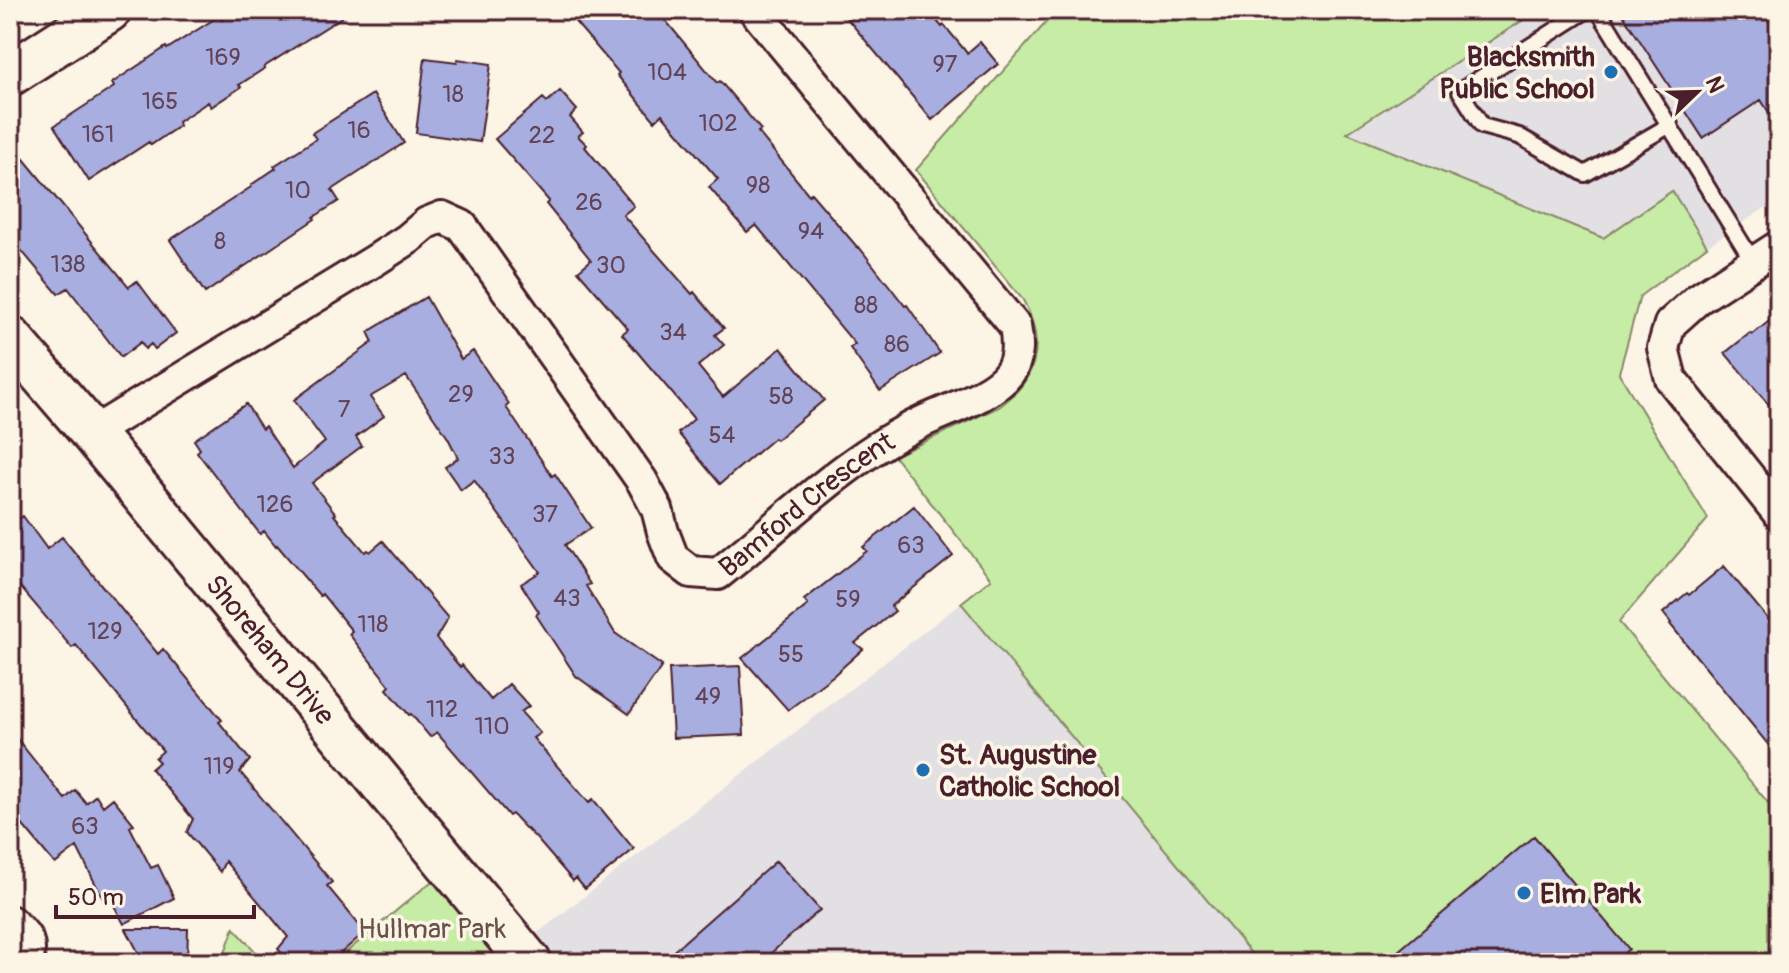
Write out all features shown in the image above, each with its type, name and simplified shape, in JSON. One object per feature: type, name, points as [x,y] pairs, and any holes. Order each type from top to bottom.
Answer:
[{"type":"street","points":[[10,74],[109,10]]},
{"type":"street","name":"Bamford Crescent","points":[[92,433],[374,261],[427,223],[442,217],[462,226],[642,481],[657,509],[673,558],[691,572],[718,574],[811,497],[882,444],[990,390],[1009,373],[1016,357],[1018,341],[1015,326],[754,10]]},
{"type":"street","points":[[1779,246],[1698,299],[1670,324],[1663,348],[1671,379],[1779,514]]},
{"type":"street","name":"Shoreham Drive","points":[[10,338],[530,963]]},
{"type":"street","points":[[10,921],[25,935],[30,946],[27,963]]},
{"type":"lane","points":[[1587,10],[1460,91],[1482,126],[1519,136],[1585,174],[1670,125]]},
{"type":"lane","points":[[1598,10],[1754,263]]},
{"type":"shaded area","name":"Blacksmith Public School","points":[[1539,10],[1779,10],[1779,199],[1707,246],[1672,191],[1603,238],[1346,133]]},
{"type":"shaded area","name":"St. Augustine Catholic School","points":[[961,603],[1259,963],[552,963],[531,938]]},
{"type":"green space","points":[[1057,10],[1539,10],[1347,133],[1603,238],[1672,191],[1707,246],[1640,296],[1619,373],[1708,519],[1619,622],[1779,816],[1779,963],[1259,963],[961,603],[991,579],[894,456],[999,407],[1012,396],[1030,372],[1036,345],[1023,300],[916,170]]},
{"type":"green space","name":"Hullmar Park","points":[[437,877],[505,959],[499,963],[333,963]]},
{"type":"green space","points":[[234,928],[266,963],[221,963]]},
{"type":"building","points":[[236,10],[353,10],[264,67],[211,107],[208,102],[151,145],[149,142],[89,181],[54,126],[114,87],[112,83],[166,47],[219,16],[222,20]]},
{"type":"building","points":[[565,10],[657,10],[717,83],[720,81],[761,130],[758,132],[809,195],[811,193],[907,305],[940,353],[880,391],[850,348],[855,344],[756,225],[747,232],[709,187],[718,179],[662,114],[655,121]]},
{"type":"building","points":[[840,10],[928,10],[967,53],[980,42],[998,64],[932,120]]},
{"type":"building","points":[[1620,10],[1779,10],[1779,128],[1761,100],[1703,138]]},
{"type":"building","points":[[425,58],[491,64],[480,142],[416,133]]},
{"type":"building","points":[[560,91],[577,110],[570,117],[583,132],[578,136],[587,145],[585,147],[634,206],[623,215],[724,328],[715,335],[724,345],[698,366],[723,397],[781,348],[824,400],[720,484],[678,433],[694,419],[622,334],[628,329],[578,271],[591,260],[546,204],[549,201],[495,139],[543,98],[547,102]]},
{"type":"building","points":[[373,94],[404,143],[332,190],[339,201],[205,293],[170,240],[251,187],[276,168],[274,166],[316,139],[312,133]]},
{"type":"building","points":[[10,142],[129,287],[137,281],[176,333],[155,349],[151,344],[145,349],[141,342],[121,357],[68,288],[58,294],[10,237]]},
{"type":"building","points":[[426,297],[461,359],[473,351],[552,476],[555,474],[591,528],[565,545],[590,584],[586,586],[615,633],[662,666],[629,714],[576,676],[536,615],[539,612],[521,584],[540,572],[474,480],[461,490],[445,467],[458,458],[406,376],[370,397],[384,416],[356,437],[362,446],[312,483],[365,552],[370,552],[383,541],[448,618],[436,638],[491,700],[509,684],[529,706],[521,712],[540,733],[533,738],[589,803],[593,799],[634,849],[585,889],[576,878],[573,881],[512,814],[509,816],[437,732],[430,737],[409,715],[349,634],[352,631],[264,531],[260,534],[197,452],[200,449],[194,440],[246,404],[293,468],[325,442],[294,400],[373,342],[368,332]]},
{"type":"building","points":[[1779,313],[1779,417],[1725,353]]},
{"type":"building","points":[[914,506],[953,556],[891,606],[895,611],[855,643],[863,649],[788,710],[742,658],[808,605],[804,600],[867,551],[863,547]]},
{"type":"building","points":[[23,516],[47,549],[62,537],[158,654],[163,649],[222,720],[219,722],[250,760],[240,772],[332,882],[327,886],[365,932],[333,960],[325,953],[313,963],[290,963],[278,949],[288,937],[225,861],[220,872],[187,832],[193,819],[151,769],[159,762],[155,758],[163,751],[76,645],[72,648],[10,575],[10,524]]},
{"type":"building","points":[[1724,566],[1779,632],[1779,758],[1663,613]]},
{"type":"building","points":[[740,666],[744,735],[673,738],[669,669]]},
{"type":"building","points":[[10,730],[65,799],[75,790],[86,803],[96,795],[103,806],[113,798],[134,824],[130,827],[151,868],[158,865],[174,898],[124,924],[109,896],[103,899],[77,847],[55,864],[20,822],[10,830]]},
{"type":"building","name":"Elm Park","points":[[1534,836],[1629,949],[1612,963],[1384,963]]},
{"type":"building","points":[[776,861],[820,910],[771,953],[780,963],[660,963]]},
{"type":"building","points":[[126,929],[188,929],[187,963],[144,963]]},
{"type":"place","name":"Blacksmith Public School","points":[[1611,72]]},
{"type":"place","name":"St. Augustine Catholic School","points":[[923,770]]},
{"type":"place","name":"Elm Park","points":[[1524,893]]}]
